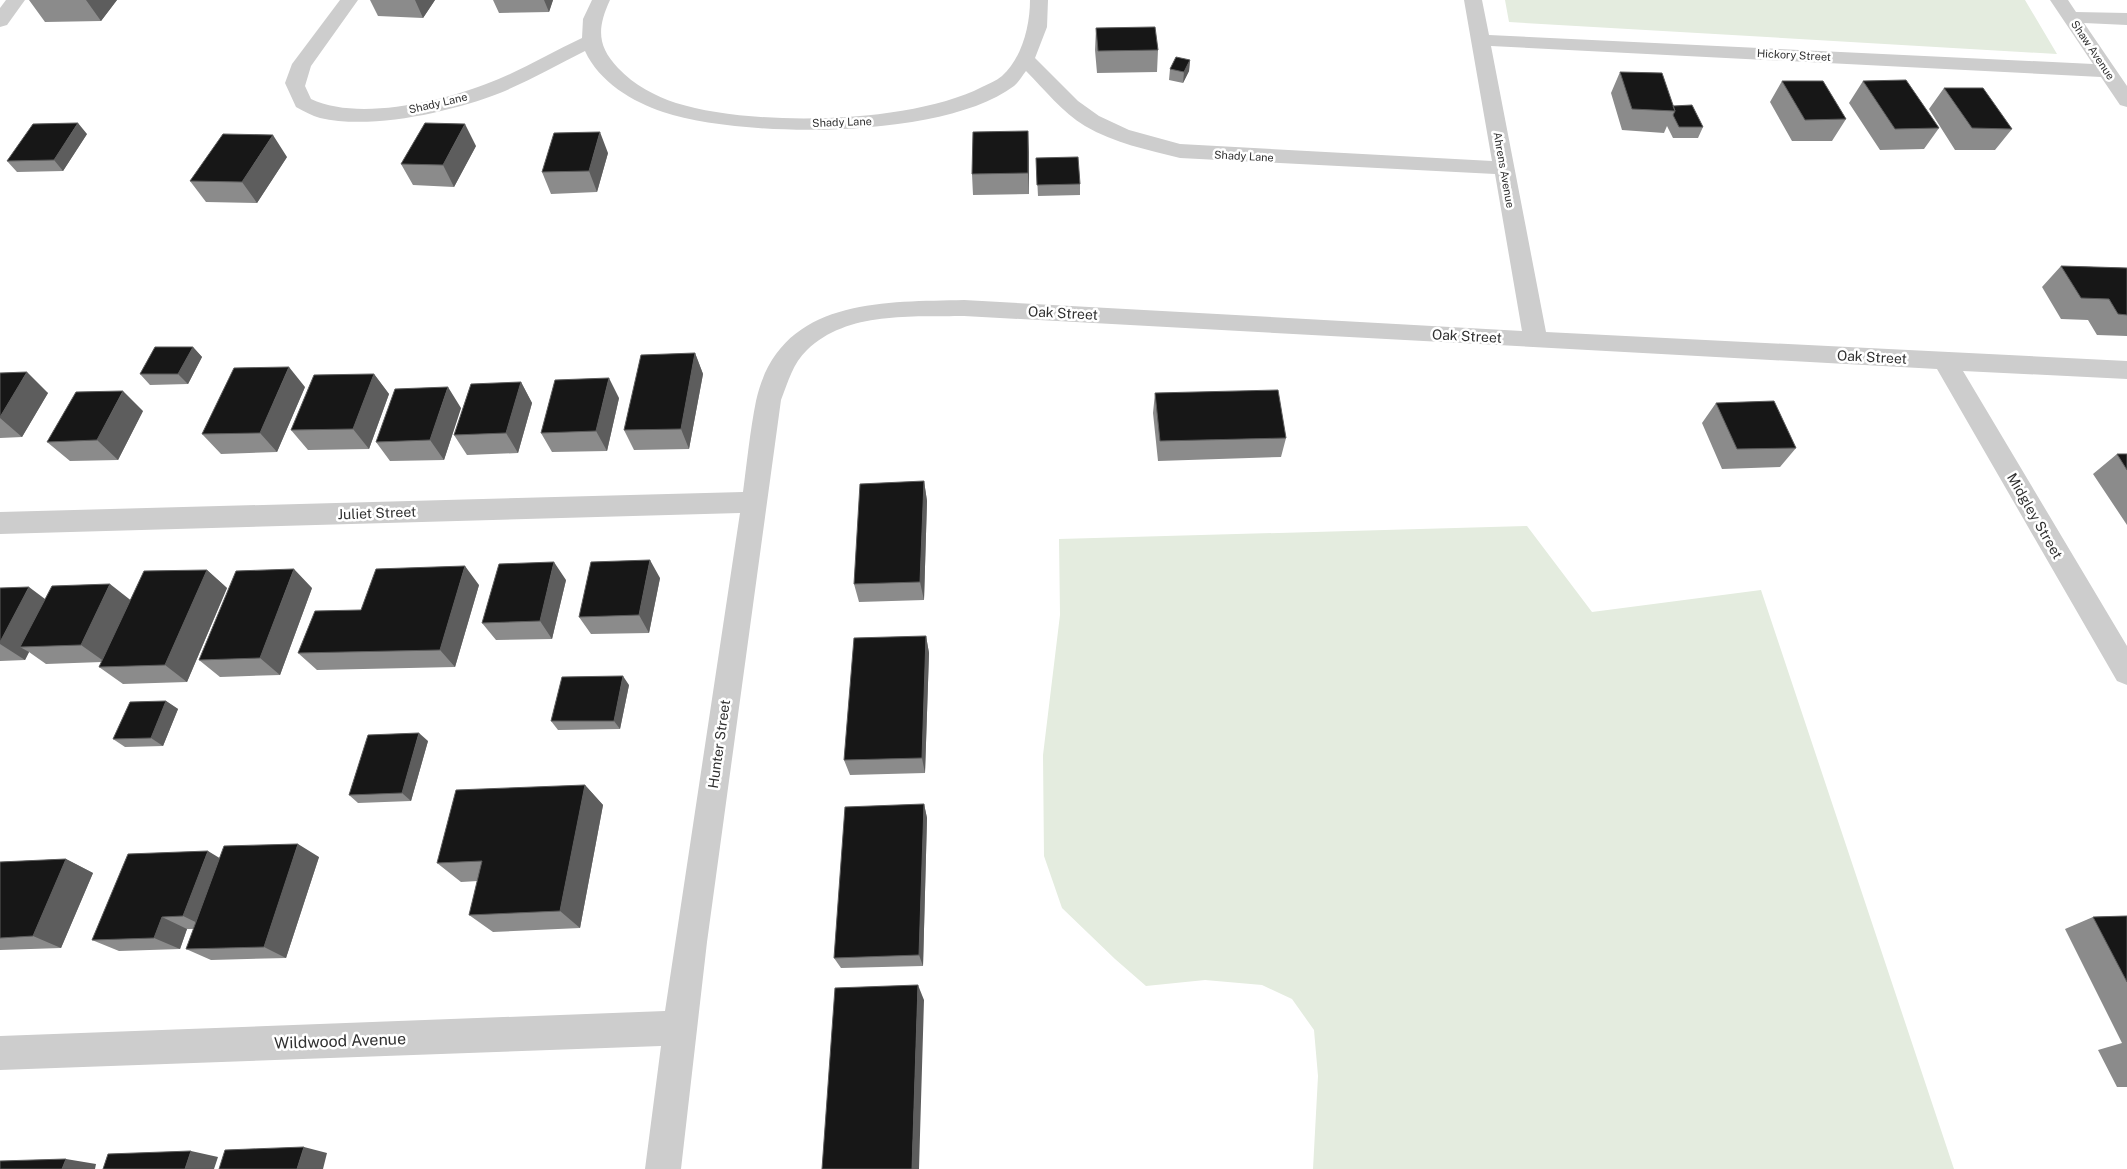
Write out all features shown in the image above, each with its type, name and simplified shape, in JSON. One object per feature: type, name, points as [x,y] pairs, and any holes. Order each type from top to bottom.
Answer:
[{"type":"street","points":[[0,20],[16,0]]},
{"type":"street","name":"Shady Lane","points":[[349,0],[302,64],[295,86],[299,98],[312,109],[338,115],[372,115],[451,102],[491,89],[592,40],[596,56],[607,69],[636,94],[669,107],[697,114],[792,124],[873,122],[909,116],[953,105],[987,94],[1009,81],[1025,59],[1074,107],[1101,126],[1137,140],[1180,151],[1504,168]]},
{"type":"street","points":[[592,40],[591,21],[601,0]]},
{"type":"street","points":[[1025,59],[1033,44],[1040,16],[1039,0]]},
{"type":"street","name":"Ahrens Avenue","points":[[1473,0],[1536,340]]},
{"type":"street","name":"Shaw Avenue","points":[[2059,0],[2127,101]]},
{"type":"street","points":[[2071,17],[2127,19]]},
{"type":"street","name":"Hickory Street","points":[[1481,40],[2107,71]]},
{"type":"street","name":"Oak Street","points":[[811,332],[837,320],[870,312],[964,308],[1536,340],[2127,370]]},
{"type":"street","name":"Hunter Street","points":[[663,1169],[680,1028],[753,502],[769,400],[774,377],[792,350],[811,332]]},
{"type":"street","name":"Midgley Street","points":[[1944,360],[2127,672]]},
{"type":"street","name":"Juliet Street","points":[[0,523],[753,502]]},
{"type":"street","name":"Wildwood Avenue","points":[[0,1053],[680,1028]]},
{"type":"shaded area","points":[[1505,0],[2025,0],[2057,54],[1509,22]]},
{"type":"shaded area","points":[[1527,526],[1592,612],[1761,590],[1954,1169],[1313,1169],[1318,1076],[1314,1030],[1292,999],[1262,985],[1205,980],[1146,986],[1062,908],[1044,856],[1043,755],[1060,615],[1059,539]]},
{"type":"building","points":[[1155,27],[1158,50],[1098,51],[1096,28]]},
{"type":"building","points":[[1176,57],[1190,60],[1184,72],[1170,69]]},
{"type":"building","points":[[1620,72],[1662,73],[1675,111],[1632,109]]},
{"type":"building","points":[[1906,80],[1939,128],[1895,129],[1863,81]]},
{"type":"building","points":[[1782,81],[1823,81],[1846,119],[1805,120]]},
{"type":"building","points":[[1944,88],[1983,88],[2012,129],[1972,128]]},
{"type":"building","points":[[1692,105],[1703,127],[1679,127],[1673,115],[1675,111],[1673,106]]},
{"type":"building","points":[[78,123],[54,160],[7,161],[33,124]]},
{"type":"building","points":[[425,123],[465,124],[443,165],[401,164]]},
{"type":"building","points":[[1028,131],[1028,173],[972,174],[973,132]]},
{"type":"building","points":[[600,132],[589,171],[542,172],[554,133]]},
{"type":"building","points":[[223,134],[273,135],[242,182],[190,181]]},
{"type":"building","points":[[1078,157],[1080,184],[1037,185],[1036,158]]},
{"type":"building","points":[[2061,266],[2127,268],[2127,315],[2118,314],[2109,299],[2081,298]]},
{"type":"building","points":[[155,347],[193,347],[178,374],[140,374]]},
{"type":"building","points":[[695,353],[681,429],[624,430],[641,355]]},
{"type":"building","points":[[289,367],[260,433],[202,434],[234,368]]},
{"type":"building","points":[[27,372],[0,417],[0,373]]},
{"type":"building","points":[[374,374],[353,429],[291,430],[314,375]]},
{"type":"building","points":[[609,378],[596,431],[541,433],[555,380]]},
{"type":"building","points":[[521,382],[506,433],[454,435],[471,384]]},
{"type":"building","points":[[448,387],[430,440],[376,442],[395,389]]},
{"type":"building","points":[[1278,390],[1286,438],[1160,441],[1155,393]]},
{"type":"building","points":[[123,391],[97,440],[47,442],[76,392]]},
{"type":"building","points":[[1774,401],[1796,448],[1737,449],[1716,403]]},
{"type":"building","points":[[2117,454],[2127,454],[2127,470]]},
{"type":"building","points":[[924,481],[920,582],[854,584],[860,484]]},
{"type":"building","points":[[650,560],[639,615],[579,617],[591,562]]},
{"type":"building","points":[[554,562],[540,621],[482,623],[499,564]]},
{"type":"building","points":[[465,566],[440,650],[298,653],[315,611],[361,610],[376,569]]},
{"type":"building","points":[[294,569],[260,658],[199,660],[236,571]]},
{"type":"building","points":[[207,570],[165,665],[99,667],[144,571]]},
{"type":"building","points":[[110,584],[81,645],[20,647],[52,586]]},
{"type":"building","points":[[29,587],[0,642],[0,588]]},
{"type":"building","points":[[926,636],[922,758],[844,760],[854,638]]},
{"type":"building","points":[[623,676],[614,721],[551,721],[562,677]]},
{"type":"building","points":[[166,701],[151,738],[113,739],[130,702]]},
{"type":"building","points":[[419,733],[402,793],[349,795],[368,735]]},
{"type":"building","points":[[585,785],[560,911],[469,915],[482,861],[437,863],[456,790]]},
{"type":"building","points":[[924,804],[919,955],[834,958],[845,807]]},
{"type":"building","points":[[298,844],[264,947],[186,949],[224,846]]},
{"type":"building","points":[[208,851],[183,916],[162,917],[154,938],[92,940],[128,854]]},
{"type":"building","points":[[66,859],[33,936],[0,938],[0,862]]},
{"type":"building","points":[[2127,916],[2127,982],[2093,917]]},
{"type":"building","points":[[918,985],[912,1169],[822,1169],[835,988]]},
{"type":"building","points":[[304,1147],[297,1169],[219,1169],[225,1150]]},
{"type":"building","points":[[191,1151],[185,1169],[103,1169],[108,1154]]},
{"type":"building","points":[[66,1159],[62,1169],[0,1169],[0,1161]]}]
